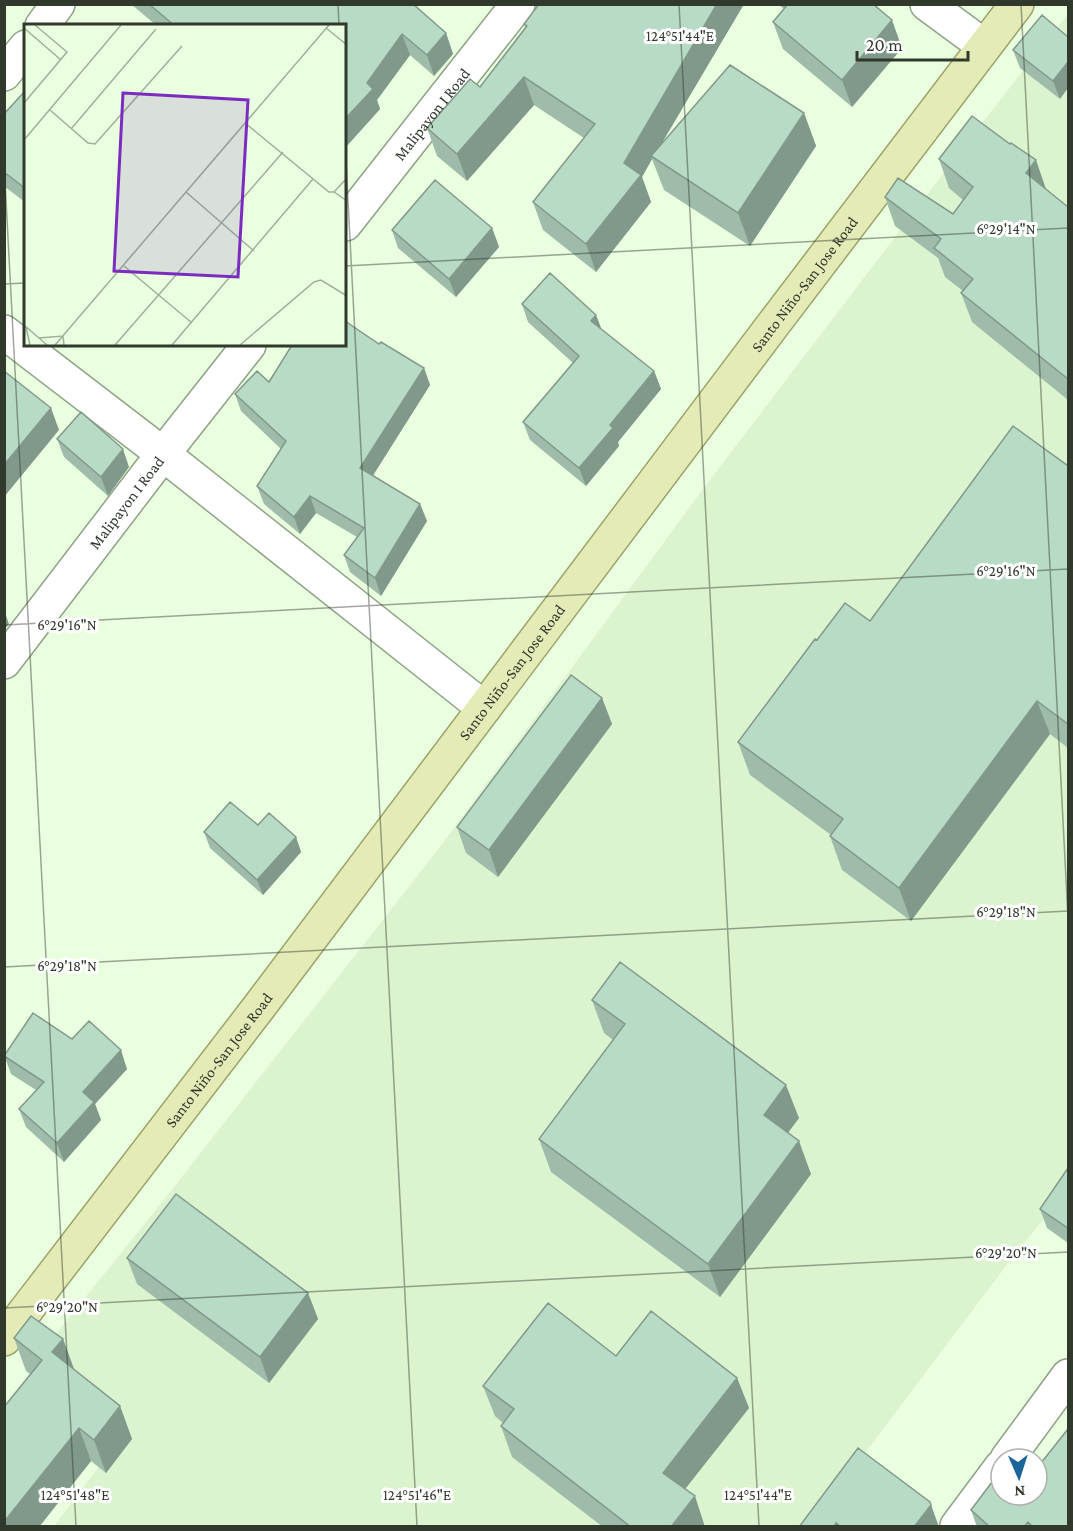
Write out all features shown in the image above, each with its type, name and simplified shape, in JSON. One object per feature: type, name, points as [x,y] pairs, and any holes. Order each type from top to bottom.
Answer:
[{"type":"main road","name":"Santo Niño-San Jose Road","points":[[6,1334],[266,998],[1017,4]]},
{"type":"street","points":[[43,24],[58,4]]},
{"type":"street","name":"Malipayon I Road","points":[[346,223],[518,4]]},
{"type":"street","points":[[927,4],[984,46]]},
{"type":"street","points":[[4,74],[24,49]]},
{"type":"street","points":[[4,332],[163,454],[484,708]]},
{"type":"street","name":"Malipayon I Road","points":[[4,662],[248,346]]},
{"type":"street","points":[[1016,1447],[1068,1376]]},
{"type":"street","points":[[957,1527],[989,1483]]},
{"type":"shaded area","points":[[1068,14],[1068,1189],[1009,1262],[810,1526],[54,1526],[124,1433],[30,1366],[170,1192],[443,843],[703,489],[978,128]]},
{"type":"building","points":[[149,4],[413,4],[446,33],[427,55],[402,34],[367,83],[373,89],[346,118],[346,24],[173,24]]},
{"type":"building","points":[[539,4],[717,4],[624,163],[641,175],[586,244],[533,202],[595,124],[524,77],[457,154],[427,128],[470,79],[480,87],[527,26],[524,24]]},
{"type":"building","points":[[788,4],[873,4],[892,20],[842,80],[773,22]]},
{"type":"building","points":[[1042,15],[1068,37],[1068,62],[1053,81],[1013,50]]},
{"type":"building","points":[[730,65],[804,113],[738,213],[651,156]]},
{"type":"building","points":[[24,92],[24,187],[4,172],[4,114]]},
{"type":"building","points":[[972,116],[1036,160],[1026,173],[1068,207],[1068,379],[961,293],[973,279],[934,248],[941,239],[885,197],[898,178],[953,214],[973,187],[939,159]]},
{"type":"building","points":[[435,180],[492,228],[449,279],[392,230]]},
{"type":"building","points":[[550,273],[596,315],[591,321],[654,371],[610,425],[613,428],[579,468],[523,422],[579,356],[522,304]]},
{"type":"building","points":[[346,322],[379,344],[381,342],[424,368],[360,468],[420,504],[375,578],[344,555],[364,528],[310,496],[294,517],[257,486],[286,441],[235,394],[257,371],[269,382],[291,346],[346,346]]},
{"type":"building","points":[[4,371],[51,408],[4,465]]},
{"type":"building","points":[[81,412],[123,449],[101,477],[57,439]]},
{"type":"building","points":[[1013,426],[1068,466],[1068,724],[1037,701],[899,888],[830,836],[843,819],[738,742],[815,639],[817,640],[845,603],[870,621]]},
{"type":"building","points":[[571,675],[602,698],[489,850],[457,827]]},
{"type":"building","points":[[230,802],[258,825],[269,813],[296,837],[257,880],[204,832]]},
{"type":"building","points":[[620,962],[786,1085],[764,1115],[799,1141],[708,1264],[539,1139],[625,1024],[592,1000]]},
{"type":"building","points":[[33,1013],[72,1039],[89,1021],[121,1050],[83,1092],[94,1102],[57,1143],[19,1109],[44,1082],[4,1056]]},
{"type":"building","points":[[1068,1168],[1068,1228],[1040,1209]]},
{"type":"building","points":[[176,1194],[308,1293],[260,1357],[127,1258]]},
{"type":"building","points":[[548,1303],[616,1356],[651,1311],[737,1378],[663,1473],[695,1496],[671,1527],[631,1527],[501,1426],[514,1409],[483,1386]]},
{"type":"building","points":[[31,1316],[63,1339],[52,1352],[120,1406],[94,1440],[79,1428],[4,1522],[4,1407],[42,1360],[14,1338]]},
{"type":"building","points":[[1068,1429],[1068,1527],[1033,1527],[1028,1522],[1024,1527],[990,1527],[971,1510],[989,1486],[989,1507],[1049,1507],[1049,1453]]},
{"type":"building","points":[[858,1448],[931,1505],[914,1527],[841,1527],[836,1523],[834,1527],[799,1527]]}]
